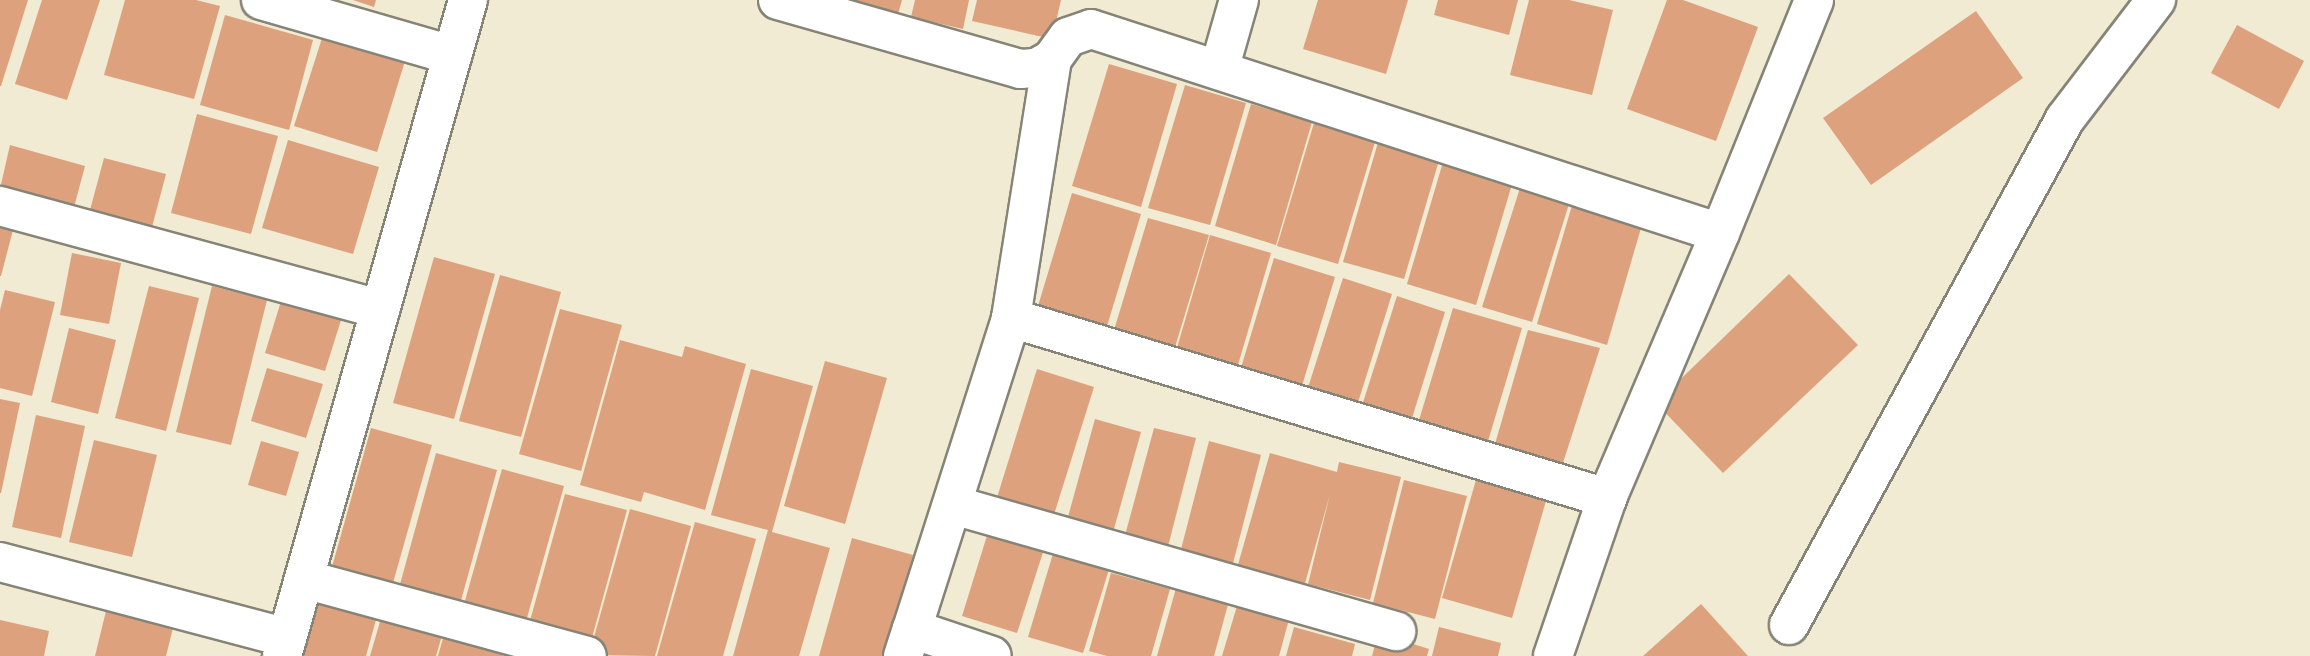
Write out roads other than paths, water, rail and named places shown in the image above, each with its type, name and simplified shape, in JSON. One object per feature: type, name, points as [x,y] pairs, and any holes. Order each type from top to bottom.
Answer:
[{"type":"street","points":[[261,0],[452,55]]},
{"type":"street","points":[[0,562],[285,647],[468,0]]},
{"type":"street","points":[[778,0],[1020,69],[1036,68],[1052,59],[1068,37],[1091,29],[1720,233]]},
{"type":"street","points":[[1219,70],[1239,0]]},
{"type":"street","points":[[1553,656],[1607,498],[1720,233],[1814,0]]},
{"type":"street","points":[[1789,625],[2065,119],[2156,0]]},
{"type":"street","points":[[992,656],[907,643],[1011,318],[1052,59]]},
{"type":"street","points":[[0,206],[380,309]]},
{"type":"street","points":[[1011,318],[1607,498]]},
{"type":"street","points":[[953,505],[1396,631]]},
{"type":"street","points":[[304,579],[587,656]]}]
